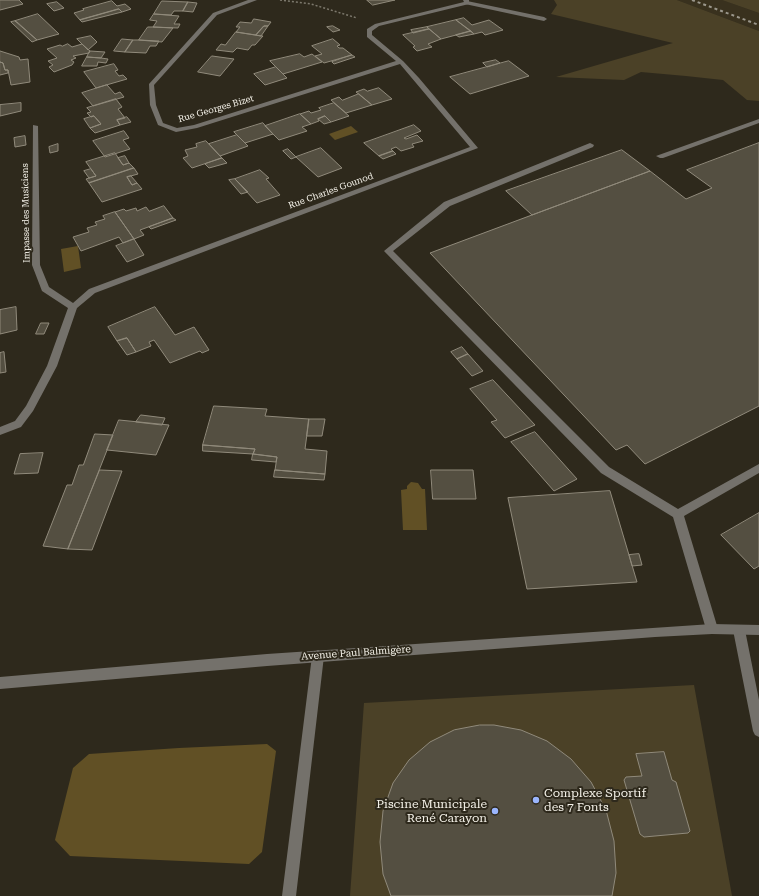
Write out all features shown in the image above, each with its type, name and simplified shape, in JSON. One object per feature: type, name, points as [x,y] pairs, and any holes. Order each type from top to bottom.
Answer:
[{"type":"street","name":"Rue Georges Bizet","points":[[254,0],[215,14],[151,85],[153,105],[160,124],[176,130],[195,127],[401,62]]},
{"type":"street","points":[[372,28],[377,25],[466,1],[544,19]]},
{"type":"street","name":"Rue Charles Gounod","points":[[73,306],[92,291],[474,148],[401,62],[368,36],[369,30],[372,28]]},
{"type":"street","points":[[660,156],[759,121]]},
{"type":"street","name":"Impasse des Musiciens","points":[[34,126],[36,265],[45,289],[73,306]]},
{"type":"street","points":[[590,145],[447,204],[388,251],[605,470],[678,514],[712,629]]},
{"type":"street","points":[[0,431],[18,424],[30,408],[52,366],[73,306]]},
{"type":"street","points":[[678,514],[759,468]]},
{"type":"street","name":"Avenue Paul Balmigère","points":[[0,683],[318,656],[712,629],[759,630]]},
{"type":"street","points":[[739,630],[759,731]]},
{"type":"street","points":[[289,896],[318,656]]},
{"type":"path","points":[[280,0],[311,4],[332,10],[358,18],[372,28]]},
{"type":"shaded area","points":[[554,0],[677,0],[759,31],[759,101],[747,100],[723,80],[641,72],[624,80],[556,77],[673,43],[551,14],[557,5]]},
{"type":"shaded area","points":[[677,0],[722,0],[759,13],[759,31]]},
{"type":"shaded area","points":[[722,0],[759,0],[759,13]]},
{"type":"shaded area","points":[[351,126],[358,132],[335,140],[329,134]]},
{"type":"shaded area","points":[[78,246],[81,268],[64,272],[61,249]]},
{"type":"shaded area","points":[[411,482],[418,483],[422,489],[425,489],[427,530],[403,530],[401,490],[407,489],[407,486]]},
{"type":"shaded area","name":"Complexe Sportif des 7 Fonts","points":[[694,685],[732,896],[350,896],[364,703]]},
{"type":"shaded area","points":[[267,744],[276,751],[262,852],[249,864],[70,856],[55,840],[73,768],[89,754]]},
{"type":"building","points":[[0,0],[19,0],[23,4],[0,10]]},
{"type":"building","points":[[367,0],[395,0],[373,5]]},
{"type":"building","points":[[112,1],[117,6],[125,4],[131,9],[122,12],[119,9],[80,20],[74,13],[84,10],[83,9]]},
{"type":"building","points":[[162,1],[188,2],[183,11],[174,11],[171,15],[154,14]]},
{"type":"building","points":[[57,2],[64,8],[54,11],[47,4]]},
{"type":"building","points":[[188,2],[197,3],[193,12],[183,11]]},
{"type":"building","points":[[119,9],[122,12],[82,22],[80,20]]},
{"type":"building","points":[[38,14],[59,34],[37,40],[15,21]]},
{"type":"building","points":[[154,14],[179,16],[174,24],[180,24],[178,28],[153,27],[157,21],[150,20]]},
{"type":"building","points":[[464,18],[472,25],[489,20],[503,30],[485,35],[482,32],[474,34],[456,20]]},
{"type":"building","points":[[254,19],[271,22],[268,26],[264,26],[256,35],[236,32],[240,27],[236,27],[240,22],[251,23]]},
{"type":"building","points":[[456,20],[471,31],[441,39],[427,27]]},
{"type":"building","points":[[15,21],[37,40],[32,42],[11,22]]},
{"type":"building","points":[[264,26],[268,26],[261,36],[256,35]]},
{"type":"building","points":[[333,26],[340,30],[333,32],[327,27]]},
{"type":"building","points":[[148,27],[173,28],[162,42],[139,40]]},
{"type":"building","points":[[427,27],[429,29],[413,33],[411,30]]},
{"type":"building","points":[[429,29],[441,39],[428,44],[432,47],[417,51],[413,47],[415,46],[403,35]]},
{"type":"building","points":[[471,31],[474,34],[459,37],[456,35]]},
{"type":"building","points":[[236,32],[263,36],[248,50],[237,48],[233,52],[216,50],[221,44],[225,45]]},
{"type":"building","points":[[91,36],[97,42],[88,50],[77,39]]},
{"type":"building","points":[[122,39],[133,40],[125,52],[114,51]]},
{"type":"building","points":[[333,39],[340,45],[337,46],[339,48],[343,48],[352,55],[324,63],[315,56],[322,54],[312,46]]},
{"type":"building","points":[[133,40],[159,41],[156,46],[150,46],[146,53],[125,52]]},
{"type":"building","points":[[68,44],[72,47],[82,44],[90,51],[89,53],[73,56],[76,58],[71,60],[74,62],[72,65],[54,72],[49,67],[53,65],[48,61],[57,58],[47,49]]},
{"type":"building","points":[[0,51],[19,57],[20,60],[28,59],[30,82],[11,85],[8,70],[5,70],[3,63],[0,62]]},
{"type":"building","points":[[90,51],[105,52],[101,58],[87,57]]},
{"type":"building","points":[[300,54],[304,57],[312,54],[322,62],[283,74],[270,61]]},
{"type":"building","points":[[352,55],[355,57],[334,64],[332,62]]},
{"type":"building","points":[[212,56],[234,59],[220,76],[198,72]]},
{"type":"building","points":[[87,57],[108,59],[106,63],[98,62],[97,66],[82,66]]},
{"type":"building","points":[[496,60],[500,63],[487,67],[483,63]]},
{"type":"building","points":[[509,61],[529,76],[470,94],[450,77]]},
{"type":"building","points":[[0,62],[3,63],[5,70],[8,70],[8,73],[0,75]]},
{"type":"building","points":[[114,64],[118,70],[115,71],[119,76],[123,75],[127,79],[96,88],[84,72]]},
{"type":"building","points":[[276,67],[287,78],[265,85],[254,74]]},
{"type":"building","points":[[107,85],[115,94],[120,92],[124,97],[93,106],[82,93]]},
{"type":"building","points":[[379,88],[392,99],[372,105],[356,92],[364,89],[367,91]]},
{"type":"building","points":[[359,94],[372,105],[346,113],[331,100],[339,97],[342,100]]},
{"type":"building","points":[[116,99],[122,107],[118,109],[125,118],[117,120],[120,125],[95,133],[90,128],[101,124],[94,116],[91,117],[87,113],[91,112],[87,108]]},
{"type":"building","points":[[21,103],[21,111],[0,116],[0,105]]},
{"type":"building","points":[[334,103],[349,116],[331,122],[325,116],[318,119],[319,121],[311,124],[300,114],[309,111],[311,113],[321,110],[319,108]]},
{"type":"building","points":[[300,114],[311,124],[302,127],[307,131],[279,140],[265,126]]},
{"type":"building","points":[[94,116],[101,124],[90,128],[84,119]]},
{"type":"building","points":[[325,116],[331,122],[324,124],[318,119]]},
{"type":"building","points":[[127,117],[131,122],[120,125],[117,120]]},
{"type":"building","points":[[263,123],[273,134],[245,143],[234,132]]},
{"type":"building","points":[[414,125],[421,131],[404,138],[406,139],[417,135],[423,141],[412,144],[414,147],[401,151],[396,147],[391,149],[393,151],[379,156],[364,143]]},
{"type":"building","points":[[124,131],[129,138],[123,140],[130,149],[105,157],[93,141]]},
{"type":"building","points":[[237,135],[248,146],[220,156],[209,144]]},
{"type":"building","points":[[25,136],[26,145],[15,147],[14,138]]},
{"type":"building","points":[[206,141],[222,158],[192,168],[183,158],[188,156],[185,150],[197,147],[196,144]]},
{"type":"building","points":[[759,143],[759,406],[645,464],[627,445],[616,450],[430,253],[650,171],[686,199],[712,188],[687,170]]},
{"type":"building","points":[[58,144],[58,151],[50,153],[49,147]]},
{"type":"building","points":[[321,148],[342,168],[318,177],[296,157]]},
{"type":"building","points":[[288,149],[296,157],[291,159],[283,151]]},
{"type":"building","points":[[622,150],[650,171],[532,215],[506,191]]},
{"type":"building","points":[[393,151],[396,154],[383,159],[379,156]]},
{"type":"building","points":[[115,153],[123,165],[129,163],[134,168],[89,183],[86,179],[96,176],[86,162]]},
{"type":"building","points":[[125,156],[129,163],[123,165],[118,158]]},
{"type":"building","points":[[222,158],[227,163],[209,168],[205,164]]},
{"type":"building","points":[[134,168],[138,174],[127,177],[132,185],[137,183],[142,189],[102,202],[89,183]]},
{"type":"building","points":[[91,169],[96,176],[89,178],[84,171]]},
{"type":"building","points":[[260,170],[269,178],[266,179],[280,195],[257,203],[235,179]]},
{"type":"building","points":[[131,176],[137,183],[132,185],[127,177]]},
{"type":"building","points":[[235,179],[248,192],[241,194],[229,180]]},
{"type":"building","points":[[164,206],[173,218],[140,230],[144,235],[134,239],[115,212],[124,209],[126,211],[136,208],[137,211],[146,207],[149,211]]},
{"type":"building","points":[[115,212],[134,239],[123,243],[119,237],[81,251],[73,237],[89,232],[87,228],[97,225],[95,222],[105,219],[103,216]]},
{"type":"building","points":[[173,218],[176,220],[151,229],[149,227]]},
{"type":"building","points":[[134,239],[144,255],[127,262],[116,246]]},
{"type":"building","points":[[16,307],[17,330],[0,334],[0,310]]},
{"type":"building","points":[[155,307],[175,335],[194,327],[209,350],[202,353],[200,351],[170,363],[154,340],[149,342],[151,346],[136,352],[127,338],[117,341],[108,327]]},
{"type":"building","points":[[41,323],[49,323],[44,334],[36,334]]},
{"type":"building","points":[[127,338],[136,352],[127,355],[117,341]]},
{"type":"building","points":[[462,347],[468,354],[457,359],[451,352]]},
{"type":"building","points":[[4,352],[6,372],[0,373],[0,353]]},
{"type":"building","points":[[468,354],[483,371],[472,376],[457,359]]},
{"type":"building","points":[[493,380],[535,425],[505,438],[491,422],[497,420],[470,389]]},
{"type":"building","points":[[214,406],[267,409],[265,416],[309,419],[305,449],[327,451],[325,474],[275,470],[277,457],[253,454],[255,449],[203,445]]},
{"type":"building","points":[[141,415],[165,418],[162,425],[136,422]]},
{"type":"building","points":[[309,419],[325,419],[322,436],[307,436]]},
{"type":"building","points":[[119,420],[169,425],[156,455],[107,450]]},
{"type":"building","points":[[535,432],[577,479],[554,491],[511,442]]},
{"type":"building","points":[[95,434],[113,435],[68,549],[43,546],[67,485],[72,485],[79,465],[83,465]]},
{"type":"building","points":[[203,445],[255,449],[253,454],[203,451]]},
{"type":"building","points":[[43,453],[38,473],[14,474],[20,454]]},
{"type":"building","points":[[253,454],[277,457],[276,462],[252,460]]},
{"type":"building","points":[[100,470],[122,471],[92,550],[68,549]]},
{"type":"building","points":[[275,470],[325,474],[324,480],[274,477]]},
{"type":"building","points":[[431,470],[473,470],[476,499],[433,499]]},
{"type":"building","points":[[610,491],[637,582],[527,589],[508,498]]},
{"type":"building","points":[[759,513],[759,566],[754,569],[721,535]]},
{"type":"building","points":[[639,554],[642,565],[632,566],[629,555]]},
{"type":"building","name":"Piscine Municipale René Carayon","points":[[480,725],[494,725],[521,730],[547,741],[571,759],[591,782],[606,810],[614,841],[616,873],[612,896],[391,896],[383,874],[380,842],[383,811],[393,783],[409,760],[430,742],[454,730]]},
{"type":"building","points":[[664,752],[672,780],[676,782],[690,831],[688,833],[644,837],[640,834],[624,780],[626,777],[642,776],[636,754]]},
{"type":"railway","points":[[692,0],[759,25]]},
{"type":"place","name":"Complexe Sportif des 7 Fonts","points":[[536,800]]},
{"type":"place","name":"Piscine Municipale René Carayon","points":[[495,811]]}]
